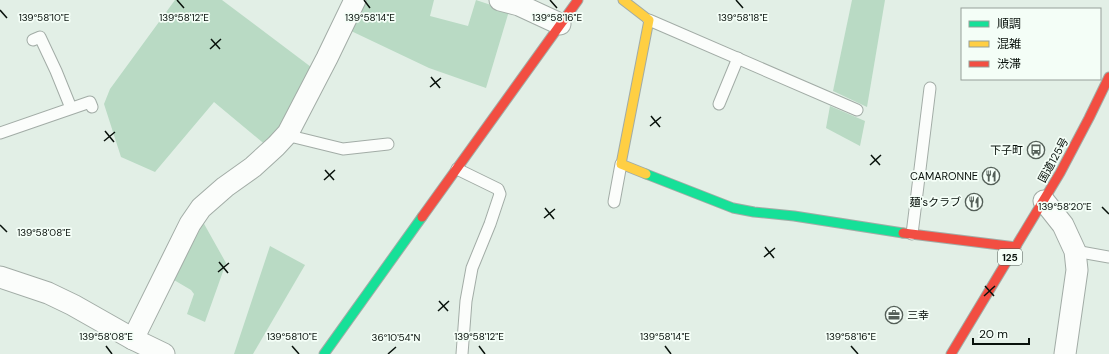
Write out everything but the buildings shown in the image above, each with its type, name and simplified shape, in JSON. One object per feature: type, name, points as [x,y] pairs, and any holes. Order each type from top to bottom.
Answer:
[{"type":"main road","points":[[324,354],[578,0]]},
{"type":"main road","points":[[623,0],[649,20],[621,164],[734,208],[912,234],[1016,247]]},
{"type":"main road","name":"国道125号","points":[[951,354],[1068,160],[1109,77]]},
{"type":"street","points":[[133,339],[190,224],[201,208],[225,187],[253,167],[288,133],[328,58],[355,0]]},
{"type":"street","points":[[514,2],[560,24]]},
{"type":"street","points":[[1044,201],[1063,225],[1075,251],[1077,270],[1065,354]]},
{"type":"street","points":[[0,277],[48,293],[164,354]]},
{"type":"lane","points":[[649,20],[857,110]]},
{"type":"lane","points":[[33,40],[40,37],[71,108]]},
{"type":"lane","points":[[719,104],[738,58]]},
{"type":"lane","points":[[912,234],[930,88]]},
{"type":"lane","points":[[0,133],[90,102],[92,107]]},
{"type":"lane","points":[[288,133],[294,137],[343,149],[388,144]]},
{"type":"lane","points":[[614,202],[621,164]]},
{"type":"lane","points":[[457,169],[498,189],[500,194],[490,224],[472,268],[466,301],[462,354]]},
{"type":"lane","points":[[1075,251],[1109,257]]},
{"type":"green space","points":[[175,0],[222,0],[315,70],[268,147],[214,102],[155,172],[121,157],[104,104],[110,89]]},
{"type":"green space","points":[[364,0],[434,0],[430,16],[468,26],[476,0],[509,11],[486,88],[429,68],[349,30]]},
{"type":"green space","points":[[852,0],[885,0],[867,107],[833,91]]},
{"type":"green space","points":[[830,106],[865,121],[860,146],[826,128]]},
{"type":"green space","points":[[203,222],[226,263],[205,322],[187,314],[194,294],[191,290],[174,280],[176,269]]},
{"type":"green space","points":[[270,246],[305,265],[253,354],[234,354]]},
{"type":"traffic: fast","points":[[646,174],[733,208],[903,233]]},
{"type":"traffic: fast","points":[[324,354],[422,217]]},
{"type":"traffic: slow","points":[[623,0],[649,20],[621,164],[646,174]]},
{"type":"traffic: jam","points":[[422,217],[578,0]]},
{"type":"traffic: jam","points":[[951,354],[1060,173],[1109,77]]},
{"type":"traffic: jam","points":[[903,233],[1016,247]]},
{"type":"place","name":"下子町","points":[[1036,150]]},
{"type":"place","name":"CAMARONNE","points":[[991,176]]},
{"type":"place","name":"麺'sクラブ","points":[[974,202]]},
{"type":"place","name":"三幸","points":[[894,315]]}]
